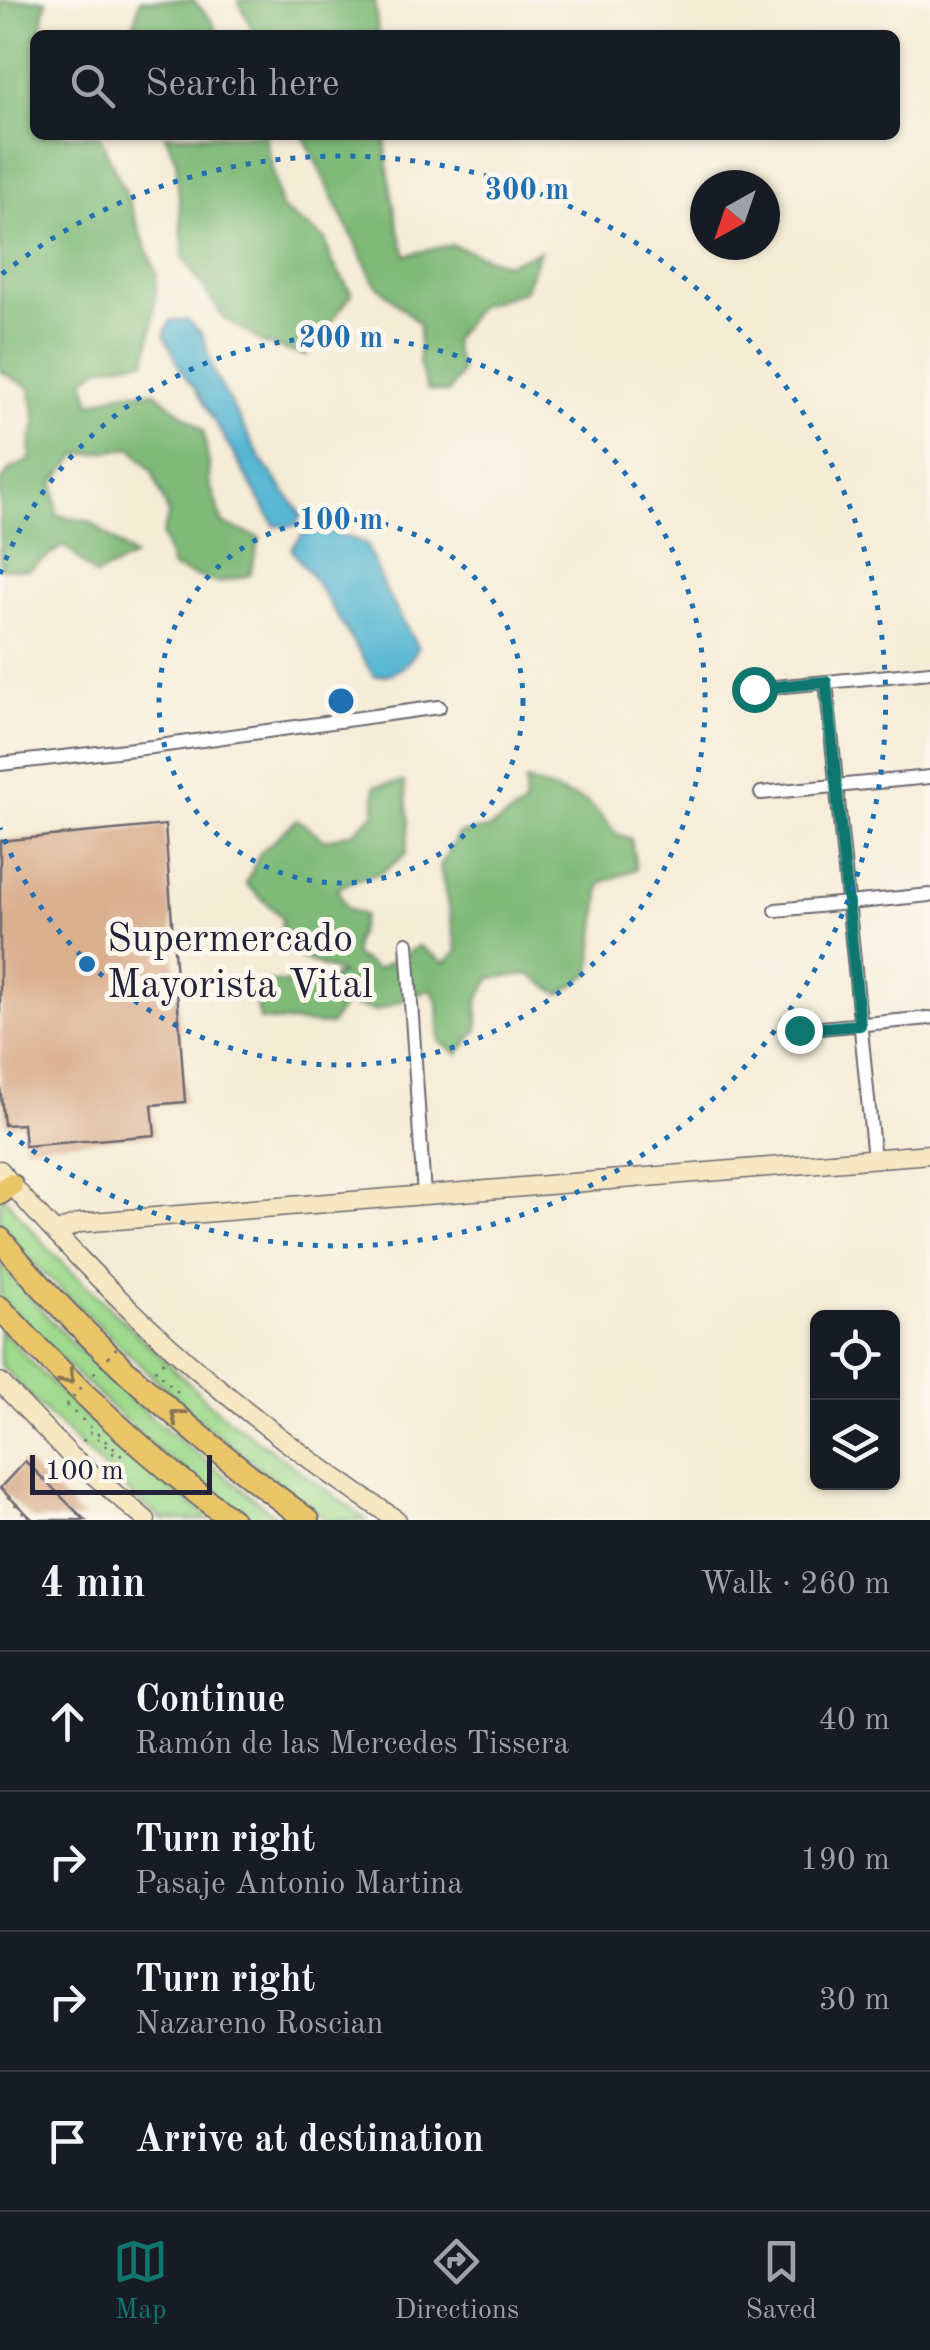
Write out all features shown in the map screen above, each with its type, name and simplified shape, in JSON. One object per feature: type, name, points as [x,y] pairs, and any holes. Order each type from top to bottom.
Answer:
[{"type":"highway","points":[[0,1239],[45,1291],[164,1406],[308,1520]]},
{"type":"highway","points":[[0,1308],[92,1402],[232,1520]]},
{"type":"street","points":[[754,689],[930,672]]},
{"type":"street","points":[[826,682],[874,1159]]},
{"type":"street","points":[[0,764],[439,707]]},
{"type":"street","points":[[760,793],[930,777]]},
{"type":"street","points":[[776,910],[930,895]]},
{"type":"street","points":[[408,943],[424,1195]]},
{"type":"street","points":[[799,1030],[930,1018]]},
{"type":"street","points":[[57,1235],[80,1223],[930,1154]]},
{"type":"street","points":[[4,1183],[118,1299],[255,1419],[396,1520]]},
{"type":"street","points":[[0,1382],[70,1455],[146,1520]]},
{"type":"path","points":[[76,1447],[90,1432],[118,1458],[121,1455],[66,1405],[119,1346]]},
{"type":"path","points":[[155,1370],[169,1357]]},
{"type":"path","points":[[0,1489],[30,1520]]},
{"type":"green space","points":[[0,0],[46,0],[41,30],[30,30],[30,140],[101,140],[157,275],[146,360],[101,367],[84,379],[91,403],[125,392],[155,392],[203,430],[209,482],[223,524],[260,538],[250,575],[217,583],[172,568],[162,535],[169,515],[152,471],[132,448],[78,455],[54,482],[57,515],[91,522],[134,557],[95,576],[65,545],[28,570],[0,568],[0,483],[10,470],[30,460],[36,423],[30,388],[0,371]]},
{"type":"green space","points":[[140,0],[193,0],[216,30],[121,30],[134,25]]},
{"type":"green space","points":[[238,0],[375,0],[378,30],[253,30]]},
{"type":"green space","points":[[167,140],[266,140],[281,209],[325,239],[331,260],[352,294],[306,356],[265,344],[224,318],[184,259],[176,160]]},
{"type":"green space","points":[[305,140],[386,140],[392,196],[406,255],[452,245],[506,264],[540,251],[524,291],[478,306],[452,341],[461,372],[448,393],[427,390],[419,362],[419,324],[374,282]]},
{"type":"green space","points":[[526,781],[588,802],[617,834],[631,839],[636,869],[601,883],[591,973],[560,994],[529,974],[491,978],[478,1000],[478,1030],[458,1054],[440,1042],[438,1003],[431,989],[375,1011],[344,1004],[330,1025],[260,1020],[255,998],[268,982],[316,983],[341,974],[280,949],[282,917],[246,884],[260,853],[297,819],[325,840],[354,832],[375,813],[375,786],[404,782],[409,821],[406,854],[381,873],[337,889],[347,909],[364,915],[354,945],[355,956],[377,969],[419,946],[445,963],[457,951],[440,867],[458,834],[488,829],[524,806]]},
{"type":"green space","points":[[3,1196],[51,1252],[220,1413],[367,1520],[328,1520],[193,1415],[29,1259],[0,1221]]},
{"type":"green space","points":[[0,1264],[66,1337],[153,1419],[281,1520],[246,1520],[161,1454],[37,1337],[0,1296]]},
{"type":"green space","points":[[0,1328],[101,1430],[212,1520],[163,1520],[137,1500],[0,1364]]},
{"type":"water","points":[[171,320],[188,320],[202,334],[215,375],[261,459],[302,515],[294,526],[275,526],[181,369],[164,335]]},
{"type":"water","points":[[327,530],[366,544],[385,589],[418,648],[395,672],[374,676],[291,549],[303,534]]},
{"type":"building","name":"Supermercado Mayorista Vital","points":[[165,825],[185,1102],[152,1105],[155,1135],[25,1146],[23,1124],[4,1125],[0,1087],[0,841]]},
{"type":"building","points":[[25,1461],[85,1520],[33,1520],[0,1488]]},
{"type":"place","name":"Supermercado Mayorista Vital","points":[[87,964]]},
{"type":"route","points":[[754,689],[826,682],[860,1025],[799,1030]]}]
